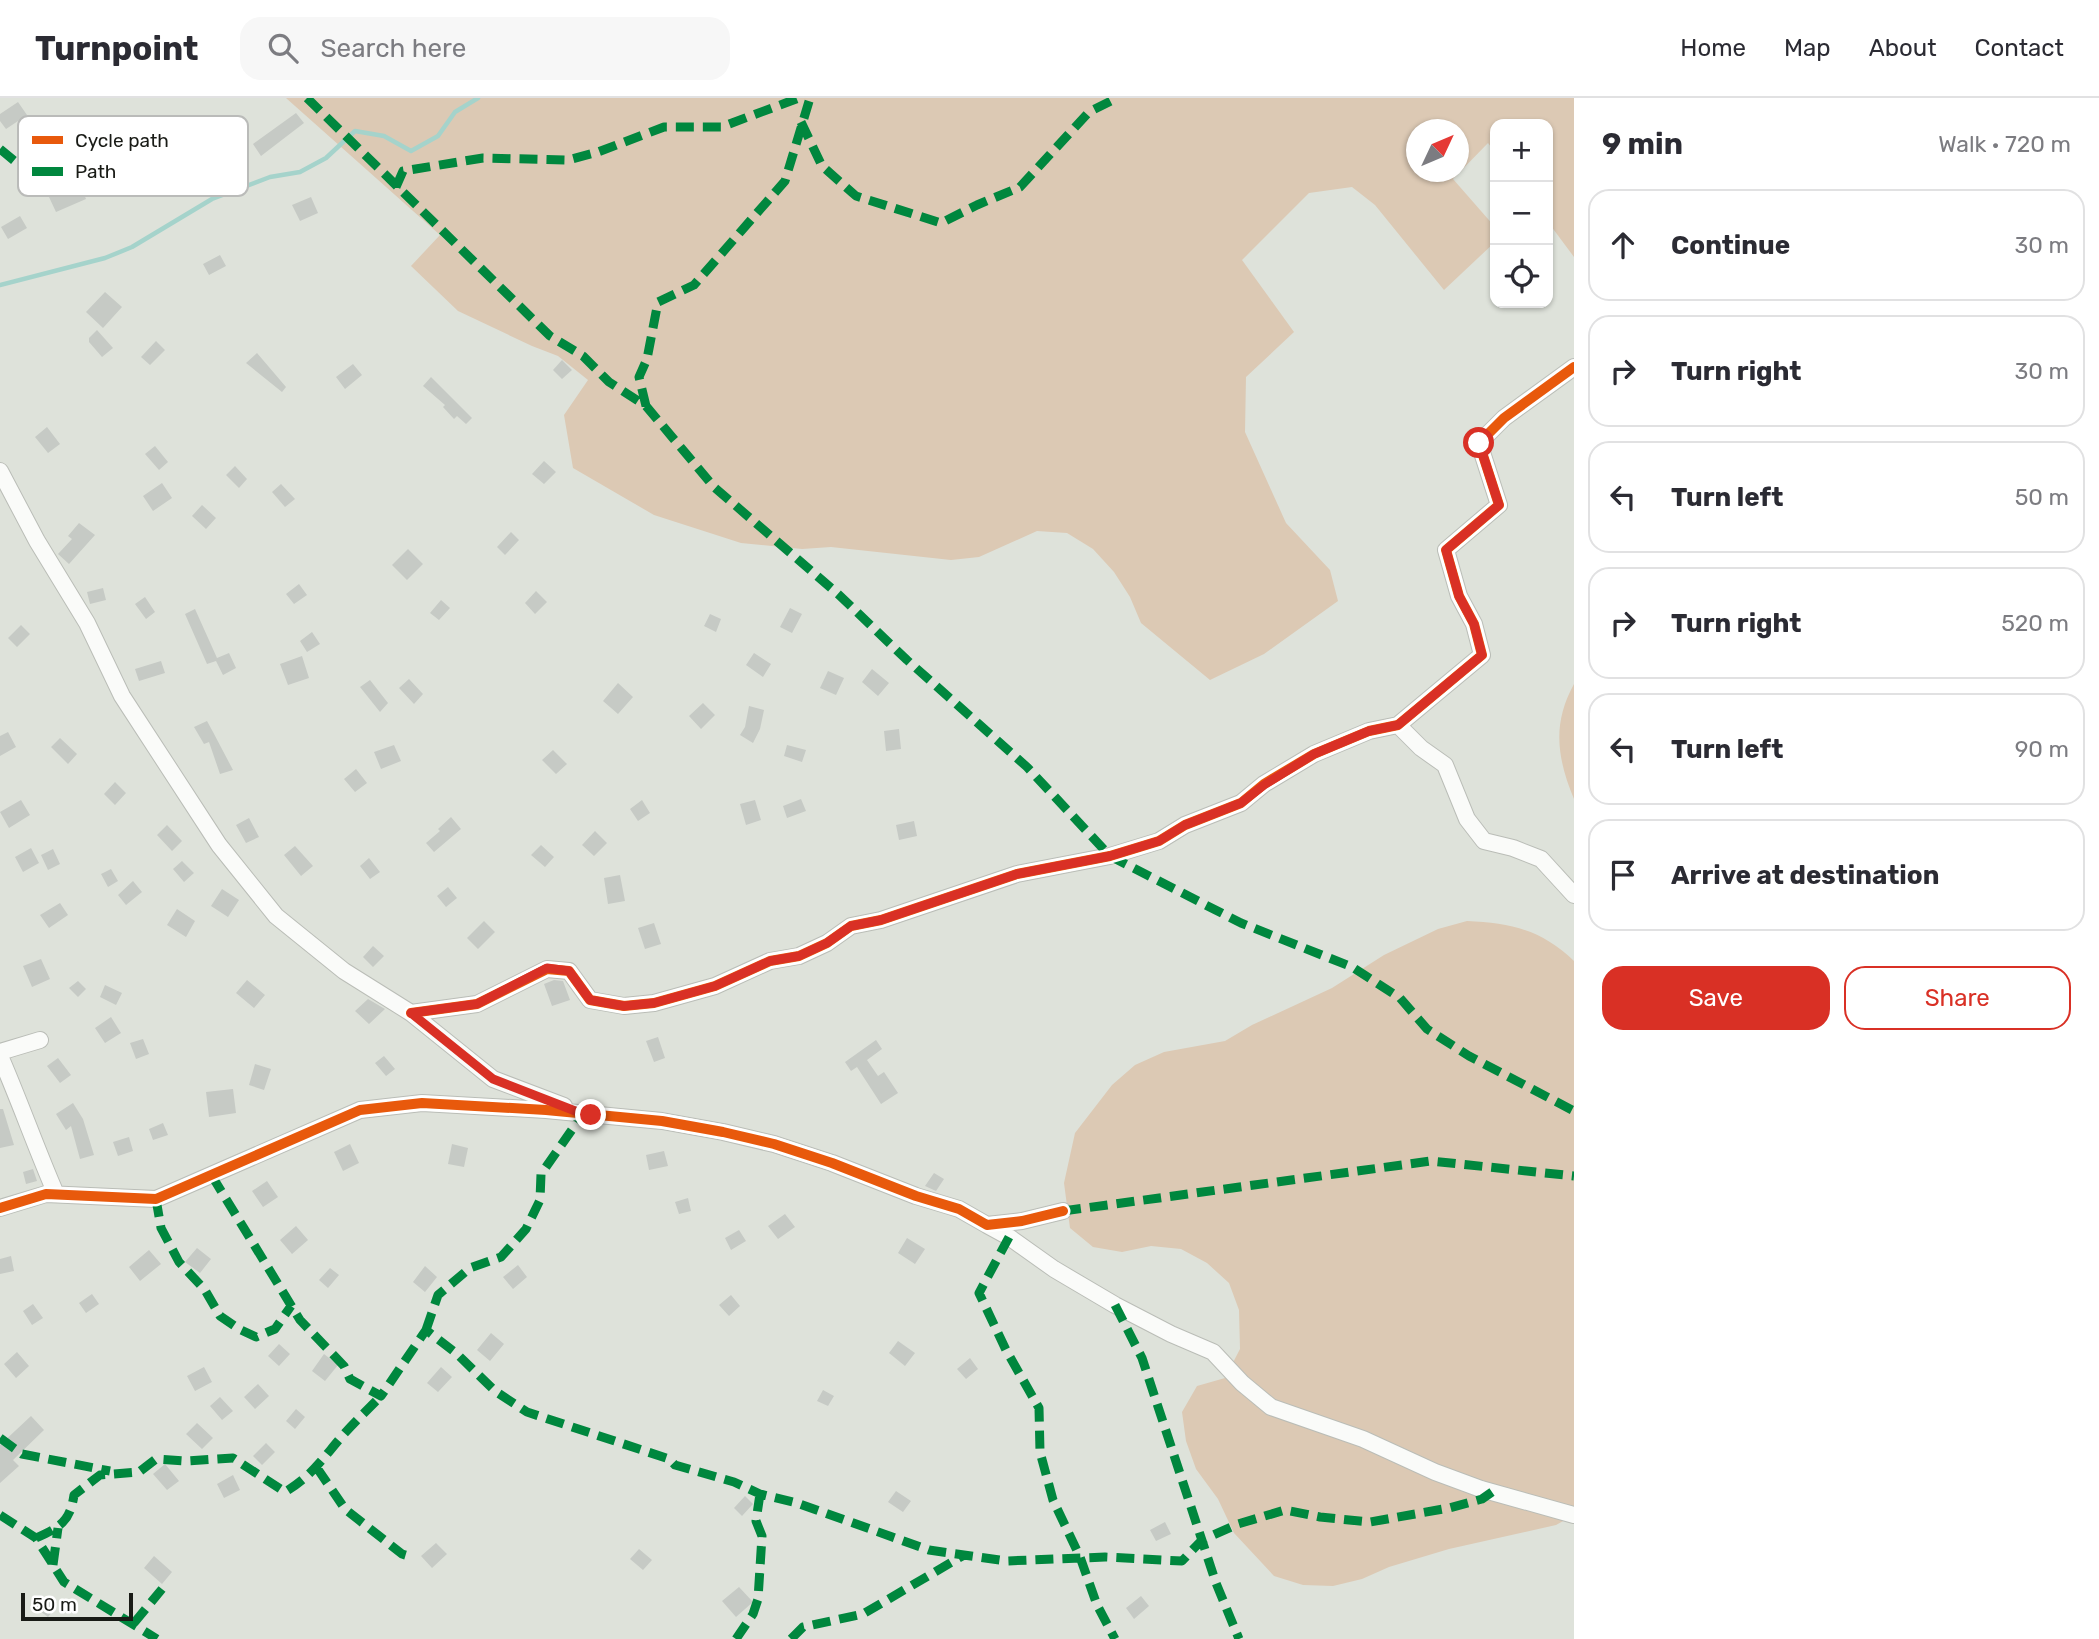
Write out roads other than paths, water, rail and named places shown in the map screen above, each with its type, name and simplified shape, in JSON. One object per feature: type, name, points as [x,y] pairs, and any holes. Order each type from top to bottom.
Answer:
[{"type":"street","points":[[411,1013],[477,1004],[547,968],[569,971],[590,1000],[624,1006],[654,1003],[715,986],[770,961],[799,956],[827,943],[851,926],[893,916],[1017,874],[1110,856],[1159,841],[1185,825],[1241,803],[1264,785],[1314,754],[1369,731],[1398,725],[1482,655],[1474,624],[1459,596],[1446,550],[1499,505],[1479,443],[1504,418],[1574,367]]},
{"type":"street","points":[[0,471],[37,541],[87,623],[122,696],[219,845],[276,916],[344,971],[411,1013],[493,1079],[583,1114]]},
{"type":"street","points":[[1398,725],[1421,748],[1445,765],[1467,819],[1484,841],[1541,859],[1574,895]]},
{"type":"street","points":[[40,1040],[0,1054],[56,1194]]},
{"type":"street","points":[[0,1208],[46,1194],[156,1199],[360,1110],[422,1104],[662,1121],[774,1144],[959,1209],[1009,1237],[1054,1269],[1115,1305],[1171,1335],[1213,1352],[1242,1382],[1271,1406],[1363,1439],[1435,1472],[1481,1489],[1574,1515]]},
{"type":"street","points":[[987,1225],[1022,1221],[1063,1211]]},
{"type":"waterway","points":[[248,185],[270,177],[300,172],[326,158],[355,131],[384,136],[411,151],[438,136],[455,112],[478,98]]},
{"type":"waterway","points":[[0,285],[105,258],[132,247],[220,196]]}]
